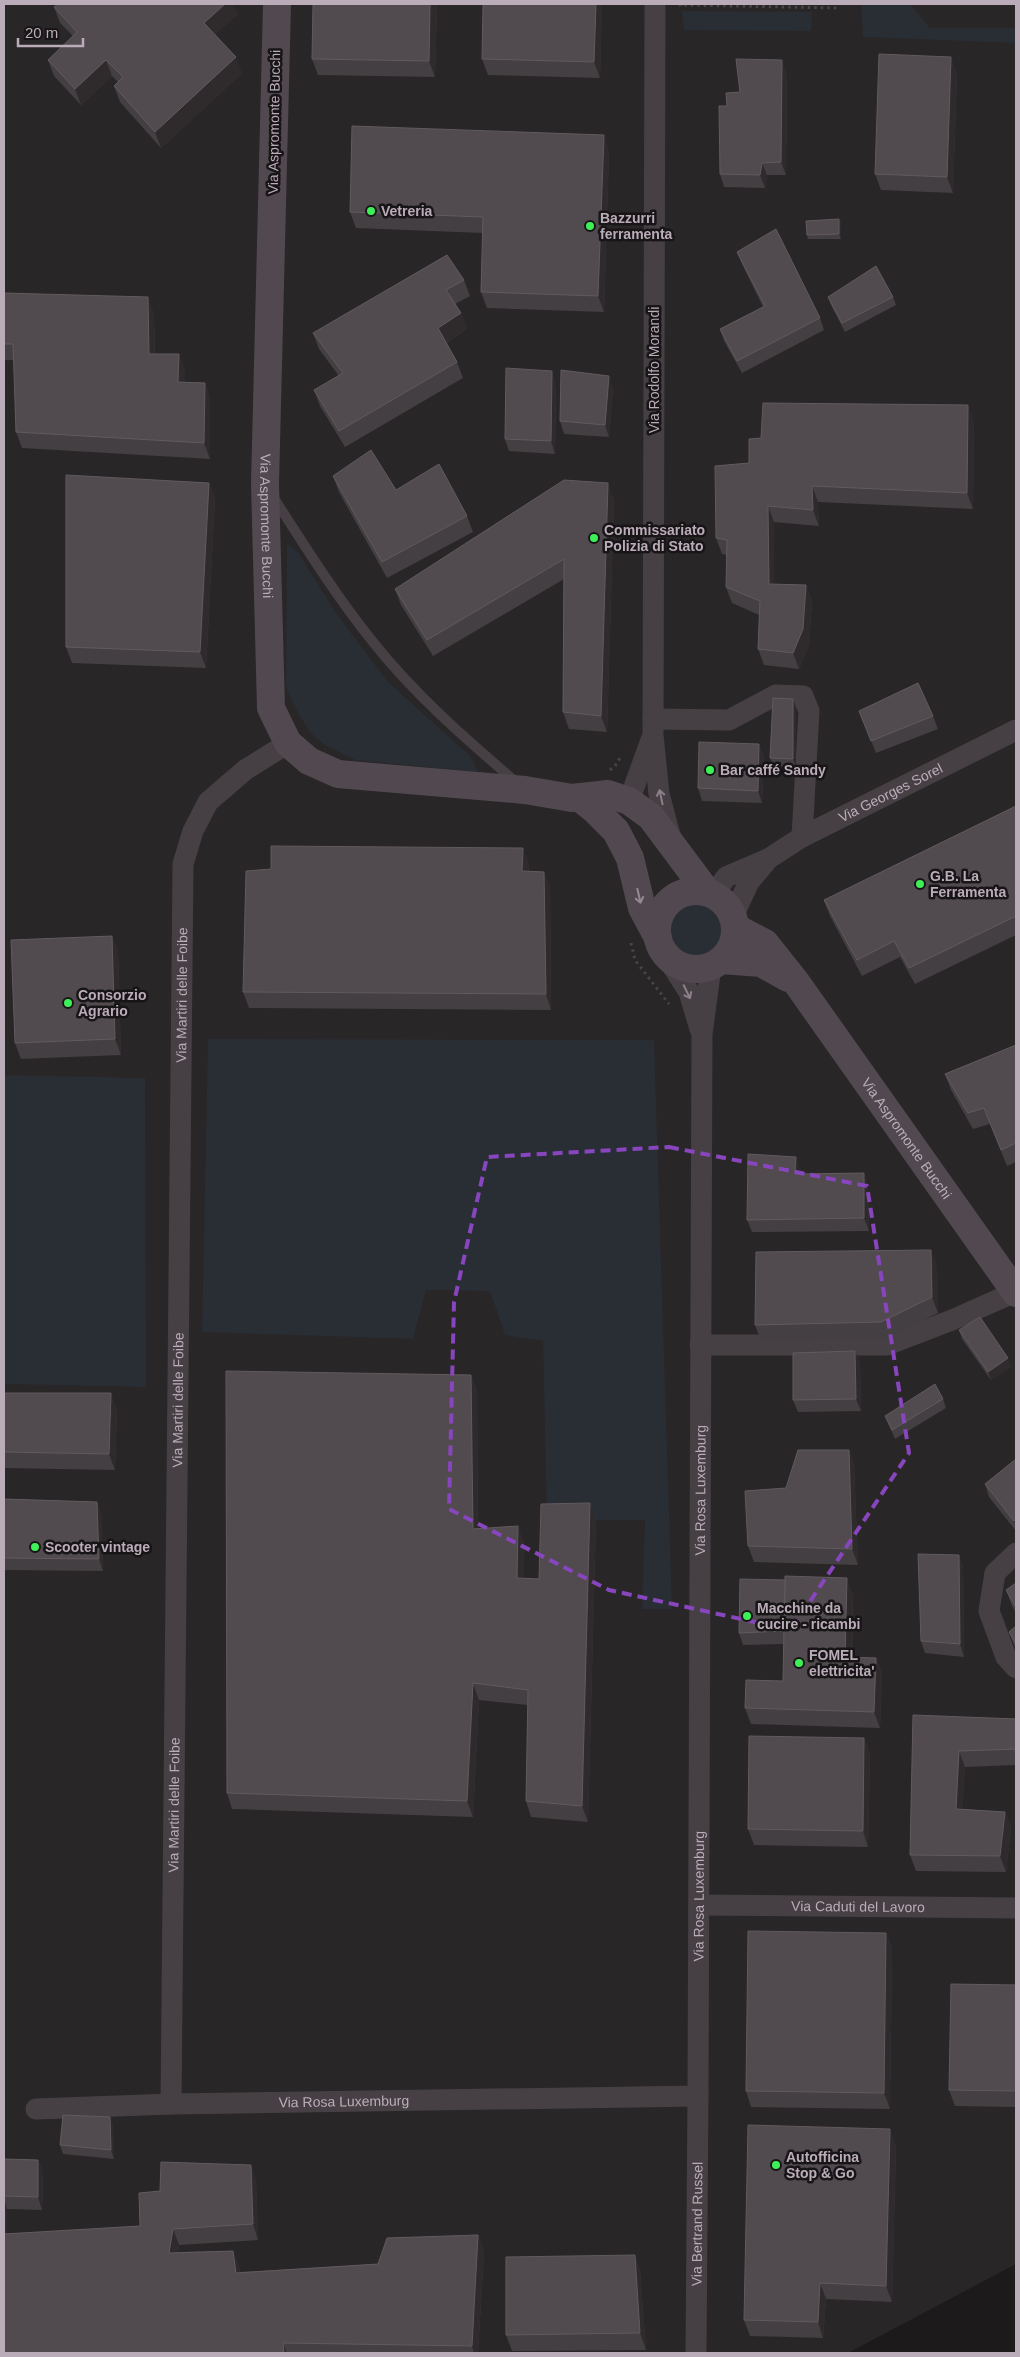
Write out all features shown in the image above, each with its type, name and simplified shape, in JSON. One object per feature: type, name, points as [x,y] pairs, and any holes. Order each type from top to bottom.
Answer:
[{"type":"street","name":"Via Aspromonte Bucchi","points":[[277,4],[265,484],[271,708],[288,742],[309,762],[338,774],[525,790],[580,798],[614,790],[651,817],[710,893],[726,903],[735,922],[765,943],[796,982],[1016,1293]]},
{"type":"street","name":"Via Rodolfo Morandi","points":[[655,4],[653,727],[660,794],[672,844]]},
{"type":"street","points":[[653,727],[729,720],[776,695],[803,696],[809,711],[802,837]]},
{"type":"street","name":"Via Rodolfo Morandi","points":[[614,790],[640,769],[653,727]]},
{"type":"street","name":"Via Georges Sorel","points":[[710,893],[726,877],[768,859],[802,837],[1016,730]]},
{"type":"street","name":"Via Martiri delle Foibe","points":[[171,2104],[183,864],[193,831],[208,802],[245,770],[288,742]]},
{"type":"street","name":"Via Aspromonte Bucchi","points":[[614,790],[642,908],[661,946],[674,962],[686,968],[699,969],[717,963],[761,963],[796,982]]},
{"type":"street","name":"Via Aspromonte Bucchi","points":[[580,798],[596,810],[616,831],[630,858]]},
{"type":"street","name":"Via Georges Sorel","points":[[735,922],[749,882],[768,859]]},
{"type":"street","points":[[661,946],[657,925],[661,912],[669,901],[680,894],[694,890],[710,893]]},
{"type":"street","points":[[717,963],[730,951],[735,939],[735,922]]},
{"type":"street","name":"Via Rosa Luxemburg","points":[[661,946],[689,992],[702,1034]]},
{"type":"street","name":"Via Rosa Luxemburg","points":[[36,2109],[171,2104],[698,2096],[702,1034],[717,963]]},
{"type":"street","points":[[700,1345],[887,1345],[1016,1293]]},
{"type":"street","points":[[1016,1553],[995,1573],[989,1611],[1006,1657],[1016,1668]]},
{"type":"street","name":"Via Caduti del Lavoro","points":[[699,1906],[1016,1908]]},
{"type":"street","name":"Via Bertrand Russel","points":[[696,2353],[698,2096]]},
{"type":"lane","points":[[265,484],[329,583],[373,643],[467,740],[525,790]]},
{"type":"path","points":[[682,4],[680,5],[838,8]]},
{"type":"path","points":[[614,790],[615,766],[624,750]]},
{"type":"path","points":[[630,935],[635,960],[674,1010]]},
{"type":"highlighted area","points":[[669,1147],[867,1186],[909,1453],[791,1630],[609,1590],[449,1509],[454,1302],[487,1157]]},
{"type":"shaded area","points":[[4,4],[1016,4],[1016,2264],[848,2353],[4,2353]]},
{"type":"shaded area","points":[[861,4],[910,4],[930,28],[1016,28],[1016,43],[863,37]]},
{"type":"shaded area","points":[[682,11],[812,12],[811,31],[684,30]]},
{"type":"shaded area","points":[[287,544],[297,551],[336,613],[387,681],[470,756],[478,772],[355,760],[325,745],[311,733],[299,715],[286,687]]},
{"type":"shaded area","points":[[698,902],[708,904],[717,910],[723,919],[725,929],[723,939],[717,948],[708,954],[698,956],[688,954],[679,948],[673,939],[671,929],[673,919],[679,910],[688,904]]},
{"type":"shaded area","points":[[208,1039],[654,1040],[672,1609],[642,1609],[645,1520],[547,1521],[543,1341],[505,1335],[490,1291],[426,1290],[413,1339],[202,1332]]},
{"type":"shaded area","points":[[4,1075],[145,1078],[146,1387],[4,1384]]},
{"type":"building","points":[[58,4],[225,4],[204,23],[236,57],[155,132],[114,86],[123,77],[106,60],[75,89],[48,60],[77,32],[54,7]]},
{"type":"building","points":[[313,4],[430,4],[429,61],[312,59]]},
{"type":"building","points":[[483,4],[596,4],[594,62],[482,59]]},
{"type":"building","points":[[879,54],[951,57],[947,177],[875,174]]},
{"type":"building","points":[[736,59],[782,60],[781,162],[762,163],[760,175],[720,174],[719,106],[727,106],[726,93],[740,92]]},
{"type":"building","points":[[352,126],[604,135],[598,296],[481,292],[483,217],[350,212]]},
{"type":"building","points":[[839,219],[839,234],[807,235],[806,221]]},
{"type":"building","points":[[776,229],[820,318],[737,361],[720,329],[765,306],[737,252]]},
{"type":"building","points":[[447,255],[464,280],[446,290],[461,313],[438,328],[457,362],[339,431],[314,390],[343,373],[313,333]]},
{"type":"building","points":[[876,266],[893,297],[842,323],[828,297]]},
{"type":"building","points":[[4,293],[148,297],[149,354],[179,354],[178,382],[205,383],[204,443],[16,432],[13,344],[4,344]]},
{"type":"building","points":[[506,368],[552,371],[551,441],[505,439]]},
{"type":"building","points":[[561,370],[609,376],[605,425],[560,421]]},
{"type":"building","points":[[763,403],[968,405],[967,493],[812,486],[813,510],[768,506],[769,584],[806,585],[803,629],[793,653],[758,649],[760,601],[726,587],[727,540],[716,538],[715,466],[749,463],[749,439],[761,438]]},
{"type":"building","points":[[371,450],[396,490],[439,464],[467,516],[382,562],[333,476]]},
{"type":"building","points":[[66,475],[209,483],[200,652],[66,647]]},
{"type":"building","points":[[564,480],[608,483],[601,716],[563,712],[564,559],[427,640],[395,589]]},
{"type":"building","points":[[918,683],[933,716],[871,741],[859,711]]},
{"type":"building","points":[[773,698],[793,699],[793,759],[770,758]]},
{"type":"building","points":[[699,742],[759,744],[758,791],[698,788]]},
{"type":"building","points":[[1016,806],[1016,916],[909,968],[894,941],[857,960],[824,900]]},
{"type":"building","points":[[271,846],[523,848],[522,871],[544,872],[546,994],[243,992],[246,871],[271,869]]},
{"type":"building","points":[[112,936],[115,1039],[15,1043],[11,940]]},
{"type":"building","points":[[1016,1045],[1016,1143],[1001,1150],[984,1108],[968,1113],[945,1074]]},
{"type":"building","points":[[748,1154],[796,1157],[795,1174],[864,1173],[864,1218],[747,1220]]},
{"type":"building","points":[[931,1250],[932,1297],[881,1322],[755,1325],[756,1252]]},
{"type":"building","points":[[980,1317],[1008,1358],[988,1372],[959,1330]]},
{"type":"building","points":[[855,1351],[856,1399],[793,1400],[793,1353]]},
{"type":"building","points":[[226,1371],[471,1375],[473,1529],[518,1526],[517,1578],[539,1579],[541,1504],[590,1503],[582,1806],[526,1801],[528,1690],[473,1683],[467,1801],[227,1793]]},
{"type":"building","points":[[935,1384],[943,1399],[892,1430],[885,1416]]},
{"type":"building","points":[[4,1393],[111,1393],[109,1454],[4,1452]]},
{"type":"building","points":[[798,1450],[849,1450],[852,1549],[748,1546],[745,1491],[786,1488]]},
{"type":"building","points":[[1016,1459],[1016,1519],[1014,1521],[985,1484]]},
{"type":"building","points":[[4,1499],[97,1502],[99,1559],[4,1558]]},
{"type":"building","points":[[918,1554],[959,1555],[960,1644],[921,1641]]},
{"type":"building","points":[[785,1576],[847,1578],[845,1657],[876,1658],[874,1712],[745,1708],[746,1680],[783,1681]]},
{"type":"building","points":[[740,1579],[785,1580],[784,1631],[739,1633]]},
{"type":"building","points":[[1016,1583],[1016,1607],[1006,1590]]},
{"type":"building","points":[[1016,1626],[1016,1644],[1009,1632]]},
{"type":"building","points":[[913,1715],[1016,1719],[1016,1749],[959,1751],[956,1809],[1005,1812],[1000,1856],[910,1855]]},
{"type":"building","points":[[749,1736],[864,1738],[863,1831],[748,1829]]},
{"type":"building","points":[[748,1931],[886,1933],[884,2093],[746,2091]]},
{"type":"building","points":[[951,1984],[1016,1985],[1016,2091],[949,2090]]},
{"type":"building","points":[[63,2115],[110,2117],[111,2150],[60,2145]]},
{"type":"building","points":[[748,2125],[890,2129],[886,2286],[820,2283],[818,2322],[744,2320]]},
{"type":"building","points":[[4,2159],[38,2160],[38,2197],[4,2196]]},
{"type":"building","points":[[161,2162],[251,2165],[253,2224],[173,2229],[169,2253],[233,2251],[236,2273],[378,2264],[387,2238],[478,2235],[472,2346],[283,2343],[284,2353],[4,2353],[4,2234],[140,2226],[139,2193],[160,2191]]},
{"type":"building","points":[[635,2255],[640,2333],[506,2335],[506,2257]]},
{"type":"place","name":"Vetreria","points":[[371,211]]},
{"type":"place","name":"Bazzurri ferramenta","points":[[590,226]]},
{"type":"place","name":"Commissariato Polizia di Stato","points":[[594,538]]},
{"type":"place","name":"Bar caffé Sandy","points":[[710,770]]},
{"type":"place","name":"G.B. La Ferramenta","points":[[920,884]]},
{"type":"place","name":"Consorzio Agrario","points":[[68,1003]]},
{"type":"place","name":"Scooter vintage","points":[[35,1547]]},
{"type":"place","name":"Macchine da cucire - ricambi","points":[[747,1616]]},
{"type":"place","name":"FOMEL elettricita'","points":[[799,1663]]},
{"type":"place","name":"Autofficina Stop & Go","points":[[776,2165]]}]
